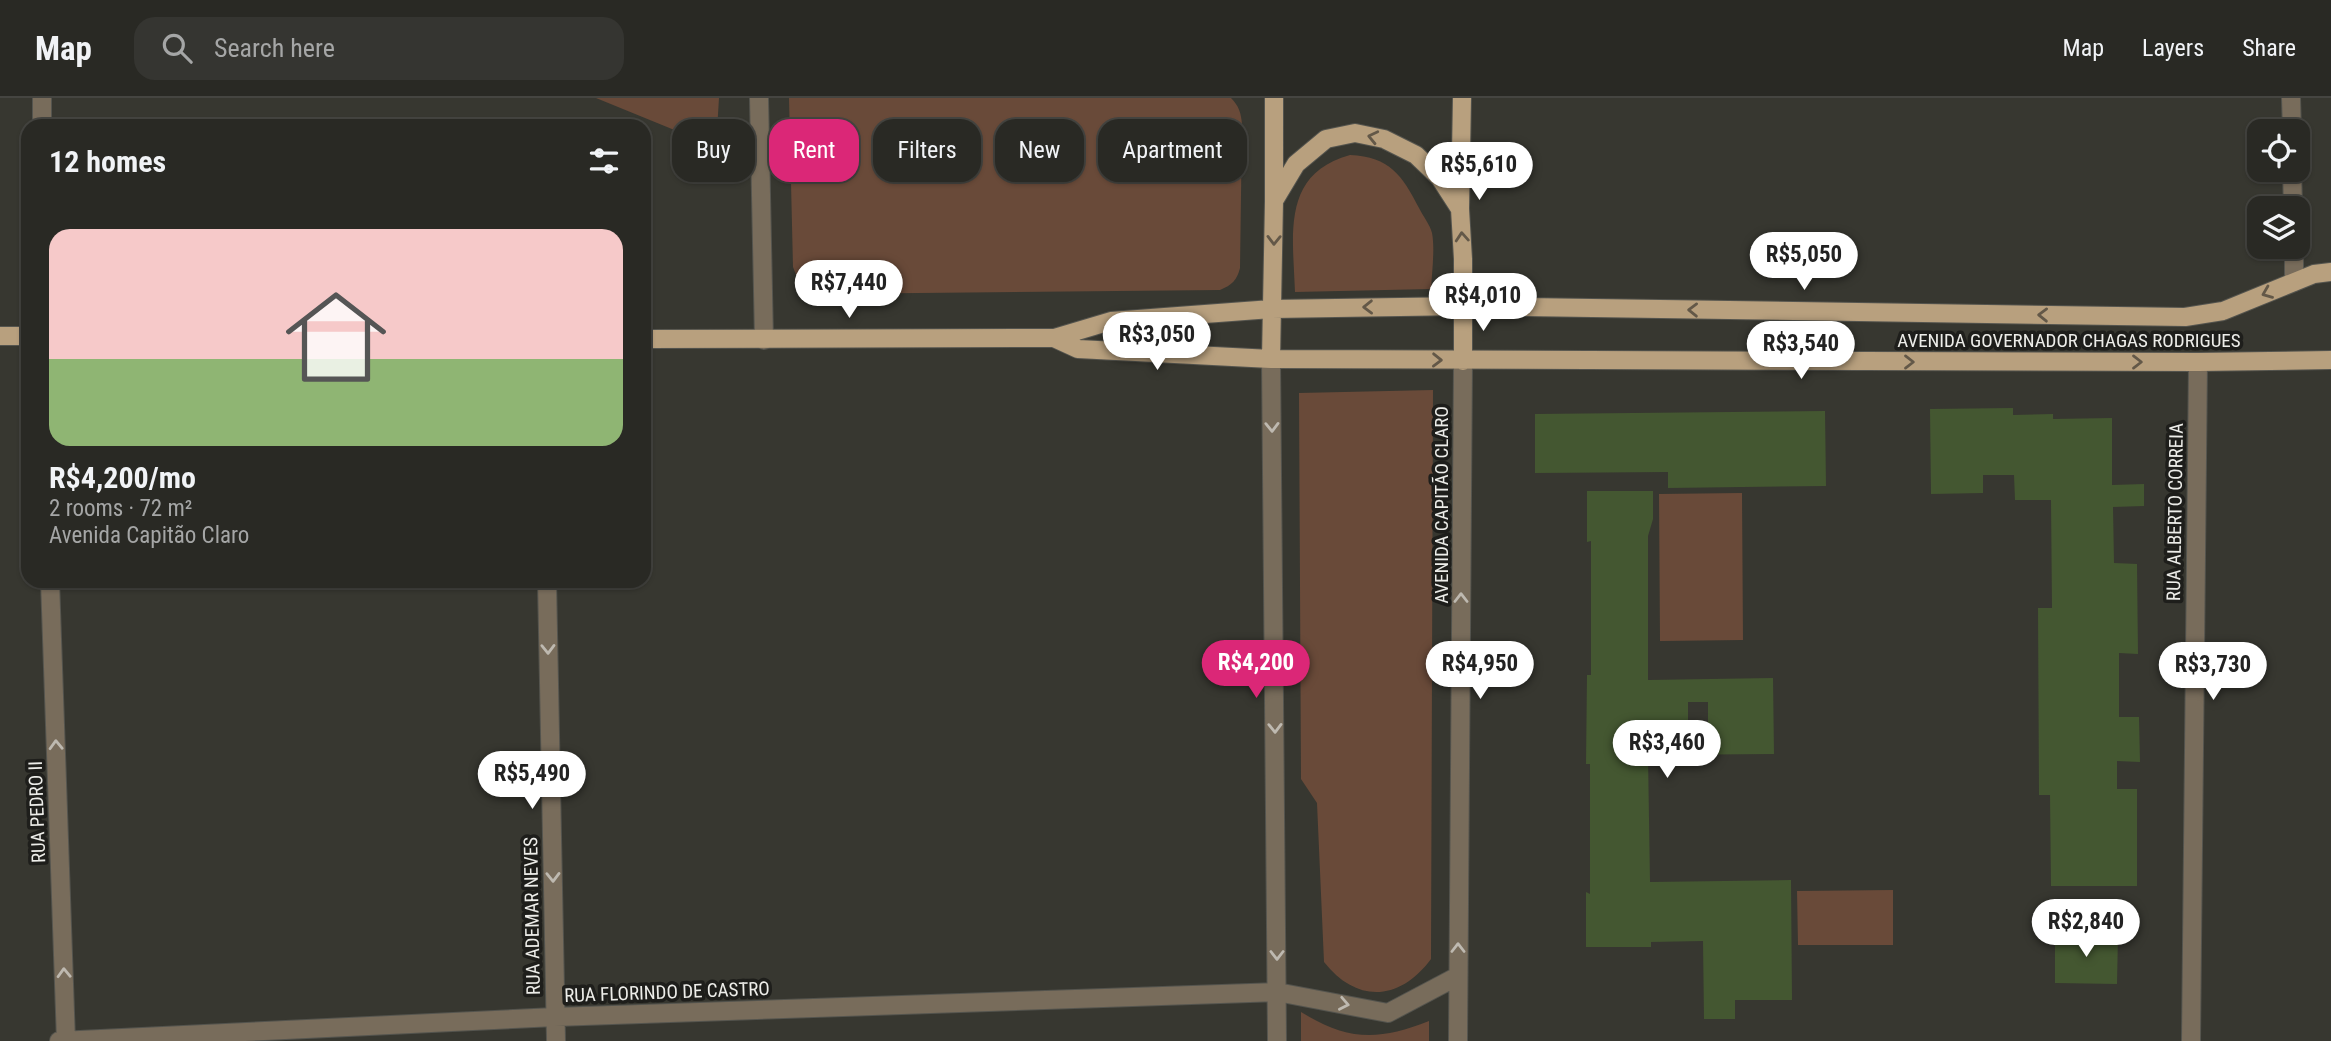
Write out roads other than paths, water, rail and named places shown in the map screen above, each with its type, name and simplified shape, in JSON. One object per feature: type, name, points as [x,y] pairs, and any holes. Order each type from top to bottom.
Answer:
[{"type":"main road","points":[[1271,359],[1274,98]]},
{"type":"main road","points":[[1462,98],[1460,209],[1464,306]]},
{"type":"main road","points":[[1274,201],[1296,164],[1326,139],[1355,132],[1384,139],[1416,155],[1440,178],[1460,209]]},
{"type":"main road","name":"AVENIDA GOVERNADOR CHAGAS RODRIGUES","points":[[651,339],[1054,338],[1111,321],[1272,309],[1464,306],[2185,317],[2223,311],[2314,274],[2331,272]]},
{"type":"main road","name":"AVENIDA CAPITÃO CLARO","points":[[1463,360],[1464,306]]},
{"type":"main road","points":[[0,336],[21,336]]},
{"type":"main road","name":"AVENIDA GOVERNADOR CHAGAS RODRIGUES","points":[[1054,338],[1078,349],[1271,359],[2198,362],[2331,360]]},
{"type":"street","points":[[42,119],[43,98]]},
{"type":"street","points":[[759,98],[764,340]]},
{"type":"street","points":[[2291,98],[2292,119]]},
{"type":"street","points":[[2294,259],[2294,282]]},
{"type":"street","points":[[1271,359],[1277,1041]]},
{"type":"street","name":"AVENIDA CAPITÃO CLARO","points":[[1458,1041],[1463,360]]},
{"type":"street","name":"RUA ALBERTO CORREIA","points":[[2191,1041],[2198,362]]},
{"type":"street","name":"RUA PEDRO II","points":[[50,588],[66,1041]]},
{"type":"street","name":"RUA ADEMAR NEVES","points":[[547,588],[556,1041]]},
{"type":"street","name":"RUA FLORINDO DE CASTRO","points":[[59,1041],[555,1017],[1277,992],[1388,1013],[1458,976]]}]
